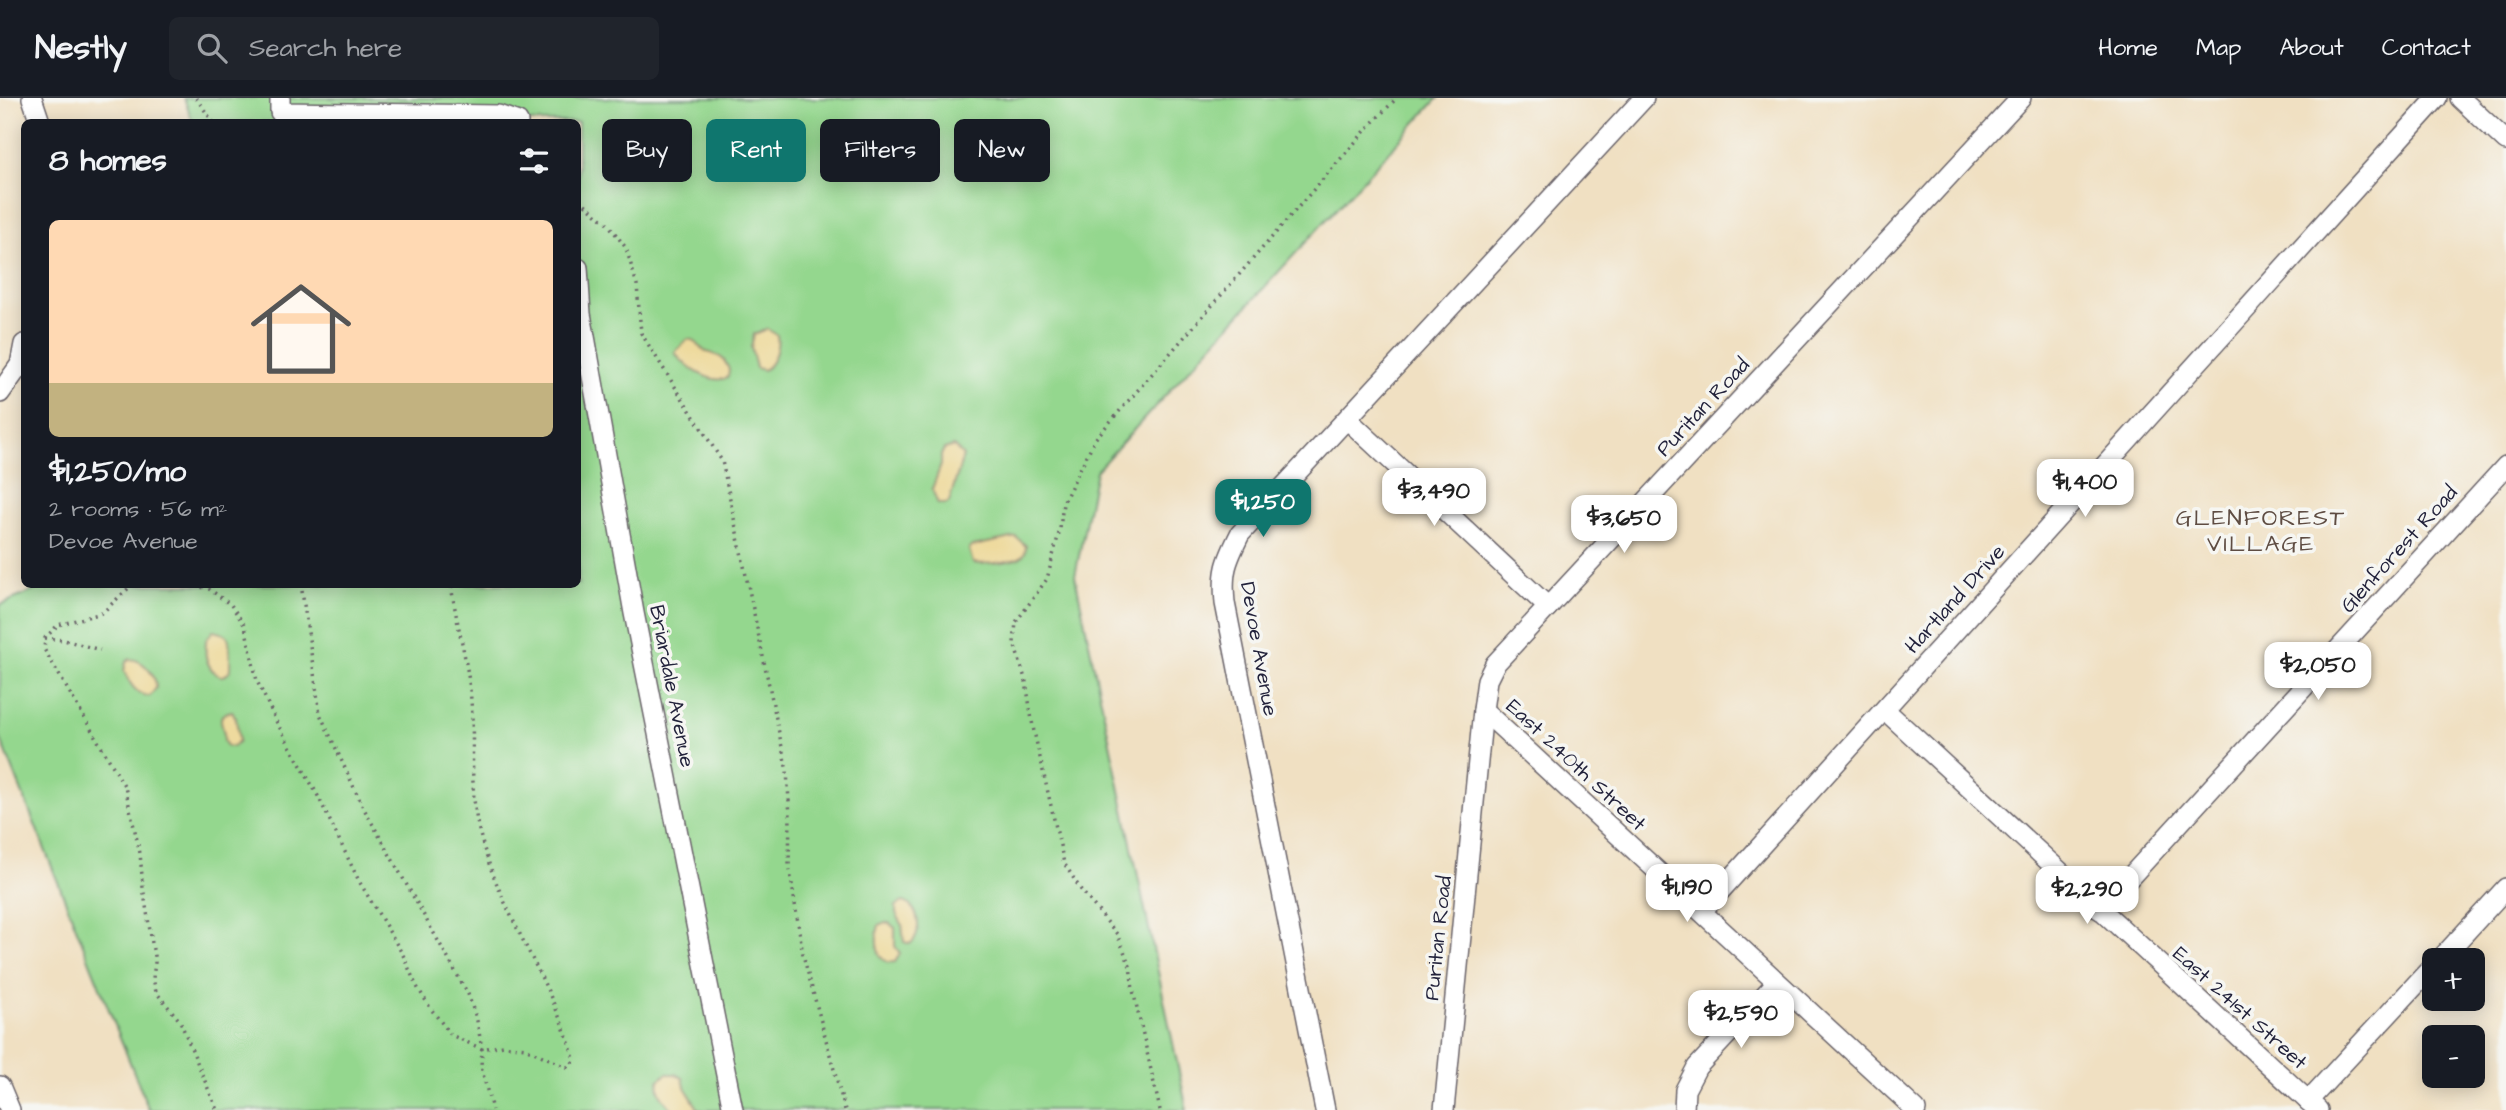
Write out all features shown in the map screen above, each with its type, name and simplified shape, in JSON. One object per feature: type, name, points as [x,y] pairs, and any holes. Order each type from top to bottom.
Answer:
[{"type":"street","points":[[32,98],[39,119]]},
{"type":"street","name":"Devoe Avenue","points":[[1325,1110],[1225,603],[1223,578],[1229,557],[1240,534],[1644,98]]},
{"type":"street","name":"Puritan Road","points":[[1444,1110],[1483,710],[1487,680],[1495,664],[2021,98]]},
{"type":"street","name":"Hartland Drive","points":[[1702,911],[1886,711],[2437,98]]},
{"type":"street","points":[[2460,98],[2506,141]]},
{"type":"street","points":[[280,105],[392,106],[499,115],[510,119]]},
{"type":"street","name":"Briardale Avenue","points":[[581,314],[634,613],[733,1110]]},
{"type":"street","points":[[0,393],[21,367]]},
{"type":"street","points":[[1347,419],[1548,607]]},
{"type":"street","name":"Glenforest Road","points":[[2100,910],[2506,466]]},
{"type":"street","name":"East 240th Street","points":[[1483,710],[1916,1110]]},
{"type":"street","name":"East 241st Street","points":[[1886,711],[2313,1106]]},
{"type":"street","points":[[2451,948],[2506,888]]},
{"type":"street","points":[[2313,1106],[2422,979]]},
{"type":"street","points":[[1684,1110],[1685,1090],[1697,1067],[1777,982]]},
{"type":"street","points":[[0,1086],[9,1110]]},
{"type":"path","points":[[196,98],[211,119]]},
{"type":"path","points":[[1160,1110],[1130,966],[1118,933],[1081,890],[1064,863],[1033,727],[1026,682],[1014,643],[1016,622],[1047,579],[1060,529],[1063,503],[1095,439],[1372,123],[1397,98]]},
{"type":"path","points":[[585,204],[609,225],[626,248],[637,285],[641,333],[722,461],[765,677],[787,771],[789,865],[803,955],[845,1110]]},
{"type":"path","points":[[129,588],[102,613],[58,625],[45,638],[44,649],[59,670],[125,787],[140,853],[155,962],[153,978],[156,992],[180,1021],[218,1110]]},
{"type":"path","points":[[205,588],[231,605],[244,626],[257,681],[277,723],[317,794],[359,881],[431,1009],[451,1035],[482,1049],[503,1045],[525,1048],[567,1066],[572,1064],[574,1059],[550,996],[507,909],[480,836],[472,781],[471,699],[452,588]]},
{"type":"path","points":[[303,588],[320,713],[363,807],[468,994],[477,1021],[482,1049],[481,1066],[492,1110]]},
{"type":"path","points":[[45,638],[100,650]]},
{"type":"green space","points":[[184,98],[1438,98],[1096,471],[1075,576],[1187,1110],[149,1110],[0,737],[0,605],[40,588],[581,588],[581,119],[192,119]]},
{"type":"sand","points":[[767,329],[777,335],[777,345],[773,360],[763,370],[756,368],[751,347],[754,334]]},
{"type":"sand","points":[[688,339],[724,360],[729,370],[728,377],[706,377],[684,363],[675,352]]},
{"type":"sand","points":[[954,446],[963,456],[949,502],[938,504],[932,489],[941,465],[941,455],[944,449]]},
{"type":"sand","points":[[1016,537],[1026,546],[1021,557],[997,563],[973,563],[969,549],[973,546]]},
{"type":"sand","points":[[213,631],[228,638],[229,672],[221,676],[214,672],[206,657],[206,640]]},
{"type":"sand","points":[[130,659],[140,662],[151,673],[156,688],[150,696],[141,694],[128,680],[124,671],[126,662]]},
{"type":"sand","points":[[232,711],[236,718],[239,741],[232,747],[227,746],[224,741],[221,716]]},
{"type":"sand","points":[[903,902],[913,909],[918,921],[917,934],[910,944],[904,942],[902,924],[896,913],[896,906]]},
{"type":"sand","points":[[889,923],[895,928],[895,946],[900,954],[895,962],[888,962],[878,950],[879,925]]},
{"type":"sand","points":[[666,1074],[683,1078],[685,1087],[699,1110],[673,1110],[662,1096],[659,1080]]},
{"type":"district","name":"GLENFOREST VILLAGE","points":[[2261,531]]}]
